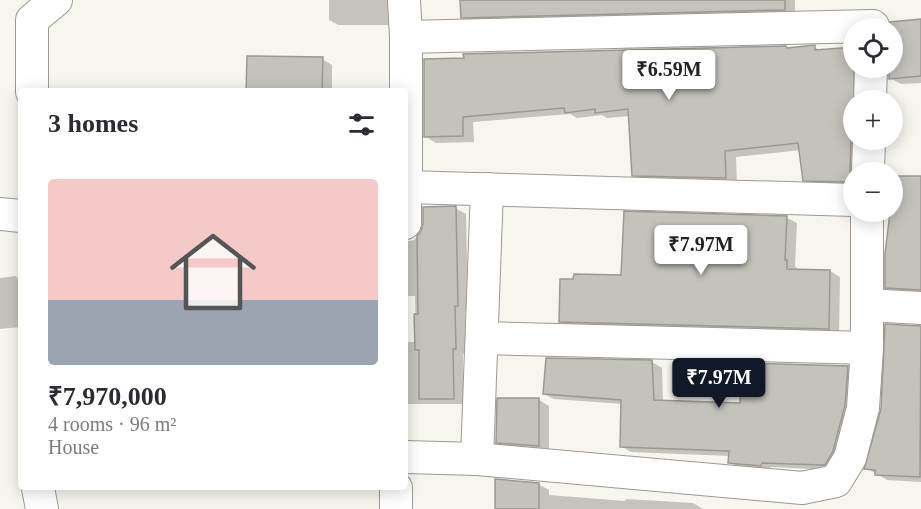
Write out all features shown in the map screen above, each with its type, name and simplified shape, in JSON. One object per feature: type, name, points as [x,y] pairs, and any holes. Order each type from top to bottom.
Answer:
[{"type":"street","points":[[32,88],[32,20],[56,0]]},
{"type":"street","points":[[404,0],[406,88]]},
{"type":"street","points":[[406,37],[843,19]]},
{"type":"street","points":[[408,187],[843,200]]},
{"type":"street","points":[[477,459],[487,189]]},
{"type":"street","points":[[0,214],[18,216]]},
{"type":"street","points":[[408,457],[477,459],[802,488],[836,481],[850,458],[863,408],[867,348],[867,222]]},
{"type":"street","points":[[867,305],[921,308]]},
{"type":"street","points":[[482,338],[867,348]]},
{"type":"street","points":[[38,490],[42,509]]},
{"type":"street","points":[[396,490],[396,509]]},
{"type":"building","points":[[460,0],[785,0],[785,10],[461,18]]},
{"type":"building","points":[[921,19],[921,76],[903,78],[903,21]]},
{"type":"building","points":[[815,45],[815,50],[843,48],[843,78],[854,78],[854,90],[843,90],[843,150],[851,150],[850,162],[843,162],[843,182],[803,181],[798,143],[725,151],[726,178],[632,176],[628,109],[595,113],[595,109],[565,113],[564,108],[463,117],[463,136],[424,137],[424,59],[464,58],[463,54],[786,46],[787,48]]},
{"type":"building","points":[[247,56],[323,57],[322,88],[246,88]]},
{"type":"building","points":[[903,176],[921,176],[921,290],[885,288],[885,254],[889,222],[903,222]]},
{"type":"building","points":[[456,206],[458,306],[455,306],[456,349],[453,349],[454,399],[419,399],[419,350],[415,350],[414,314],[418,314],[417,236],[423,224],[423,207]]},
{"type":"building","points":[[624,211],[787,216],[785,260],[787,260],[787,269],[830,270],[829,329],[559,322],[560,279],[573,279],[574,274],[621,275]]},
{"type":"building","points":[[885,324],[921,326],[920,477],[875,475],[875,470],[864,469],[881,409]]},
{"type":"building","points":[[546,358],[652,360],[654,400],[740,403],[741,363],[848,366],[845,405],[833,451],[825,465],[762,463],[761,466],[728,463],[729,451],[620,447],[621,400],[543,394]]},
{"type":"building","points":[[497,398],[539,398],[539,446],[496,443]]},
{"type":"building","points":[[495,479],[539,483],[539,509],[495,509]]}]
